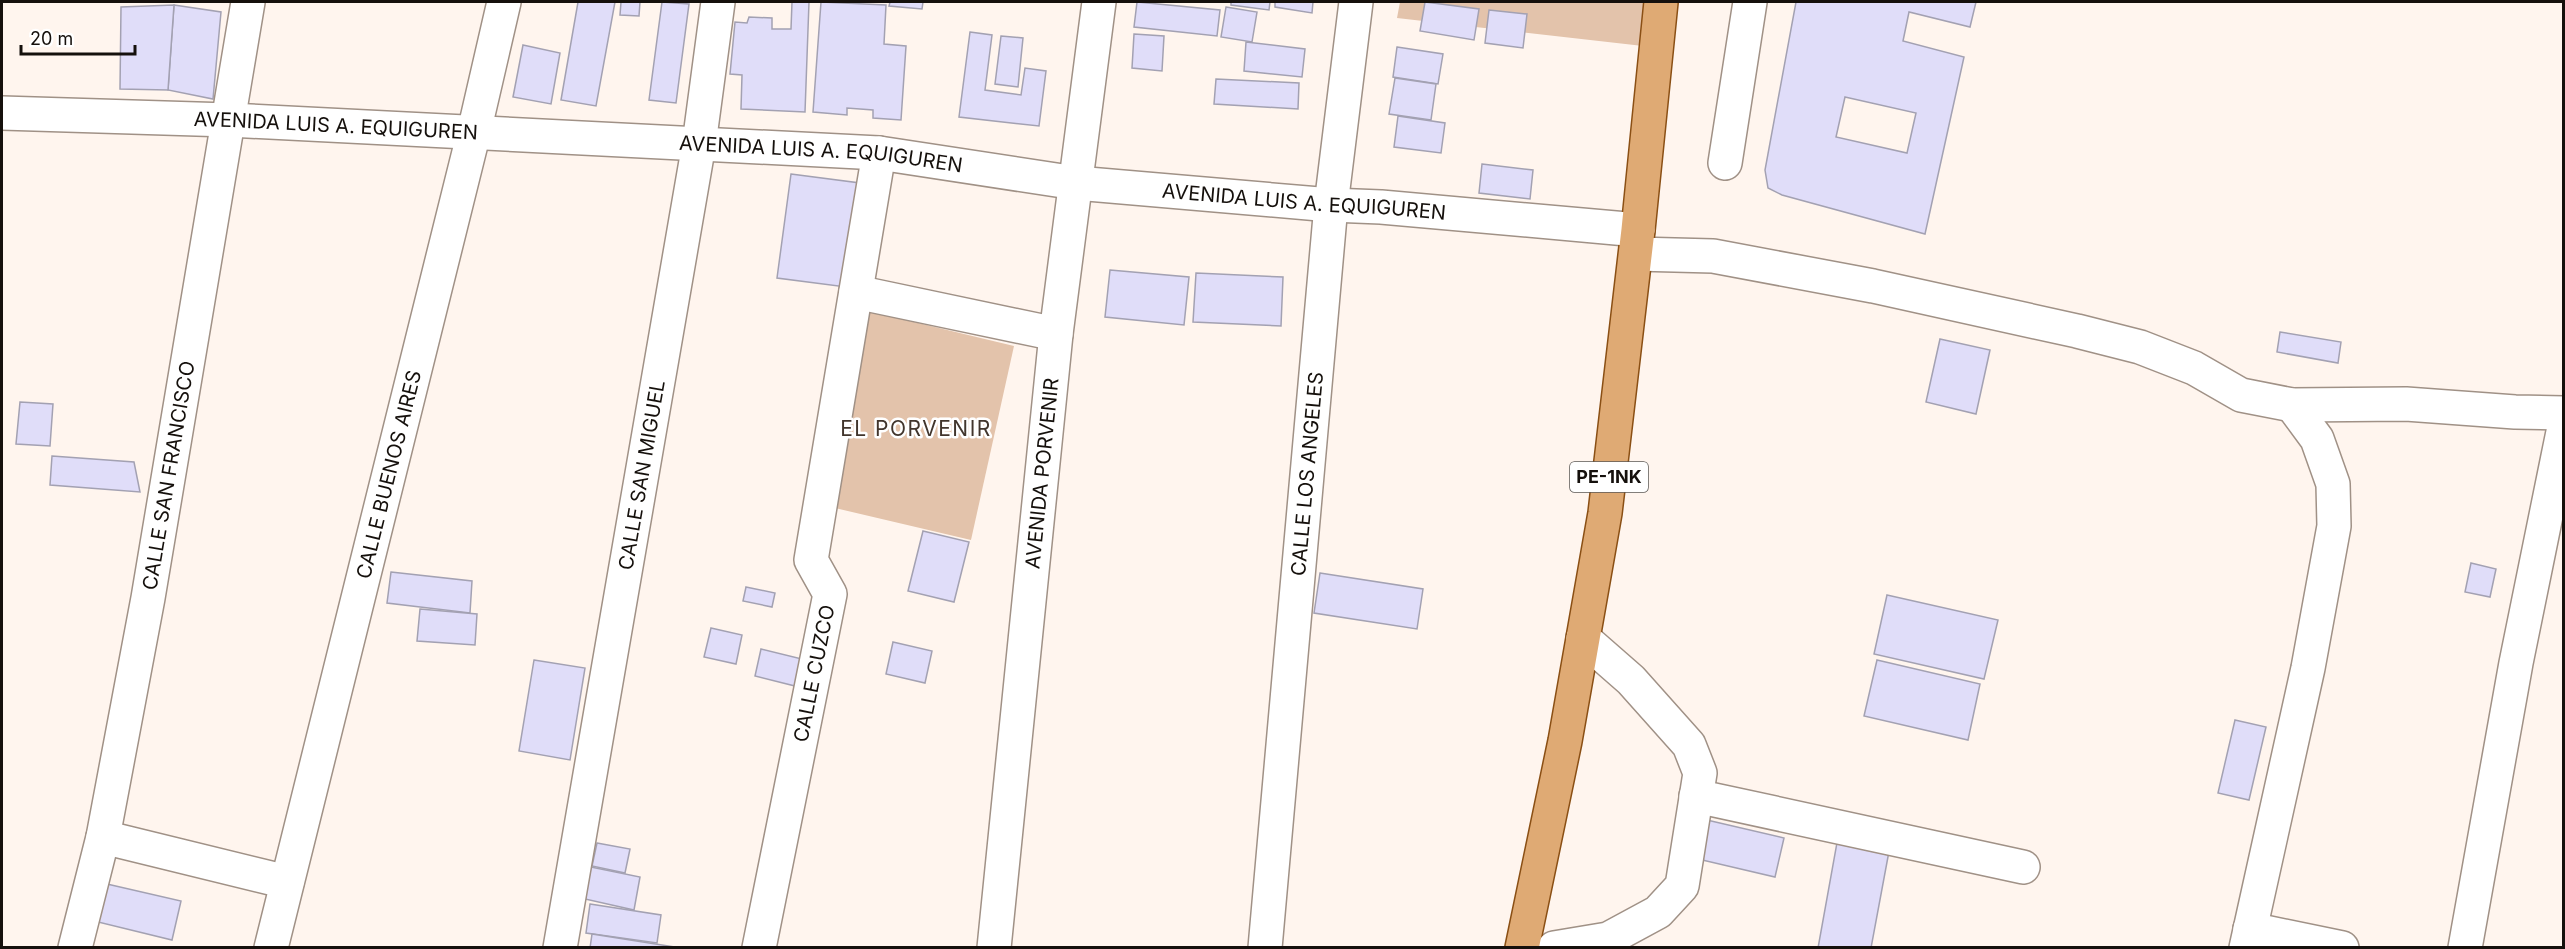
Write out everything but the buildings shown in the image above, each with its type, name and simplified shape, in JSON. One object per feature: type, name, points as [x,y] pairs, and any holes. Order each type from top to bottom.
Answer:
[{"type":"main road","name":"PE-1NK","points":[[1522,948],[1565,741],[1605,513],[1637,242],[1661,2]]},
{"type":"street","name":"CALLE SAN FRANCISCO","points":[[75,948],[103,837],[148,598],[248,2]]},
{"type":"street","name":"CALLE BUENOS AIRES","points":[[271,948],[474,132],[504,2]]},
{"type":"street","name":"CALLE SAN MIGUEL","points":[[561,948],[699,144],[718,2]]},
{"type":"street","name":"AVENIDA PORVENIR","points":[[994,948],[1056,334],[1099,2]]},
{"type":"street","name":"CALLE LOS ANGELES","points":[[1265,948],[1331,205],[1356,2]]},
{"type":"street","points":[[1725,163],[1749,2]]},
{"type":"street","name":"AVENIDA LUIS A. EQUIGUREN","points":[[2,113],[229,120],[879,153],[1076,183],[1331,205],[1381,207],[1637,242],[1873,286],[2140,347],[2194,368],[2241,395],[2292,405],[2406,404],[2564,413]]},
{"type":"street","name":"CALLE CUZCO","points":[[759,948],[830,594],[811,560],[879,153]]},
{"type":"street","points":[[856,292],[1056,334]]},
{"type":"street","points":[[2292,405],[2317,439],[2333,484],[2334,526],[2308,668],[2248,938],[2342,948]]},
{"type":"street","points":[[2464,948],[2516,663],[2564,427]]},
{"type":"street","points":[[1554,948],[1608,939],[1658,912],[1682,886],[1700,773],[1689,745],[1631,680],[1583,638]]},
{"type":"street","points":[[1696,796],[2023,867]]},
{"type":"street","points":[[103,837],[287,882]]},
{"type":"shaded area","points":[[1400,2],[1645,2],[1643,46],[1397,18]]},
{"type":"shaded area","points":[[868,311],[1014,346],[971,540],[835,508]]},
{"type":"district","name":"EL PORVENIR","points":[[916,429]]}]
